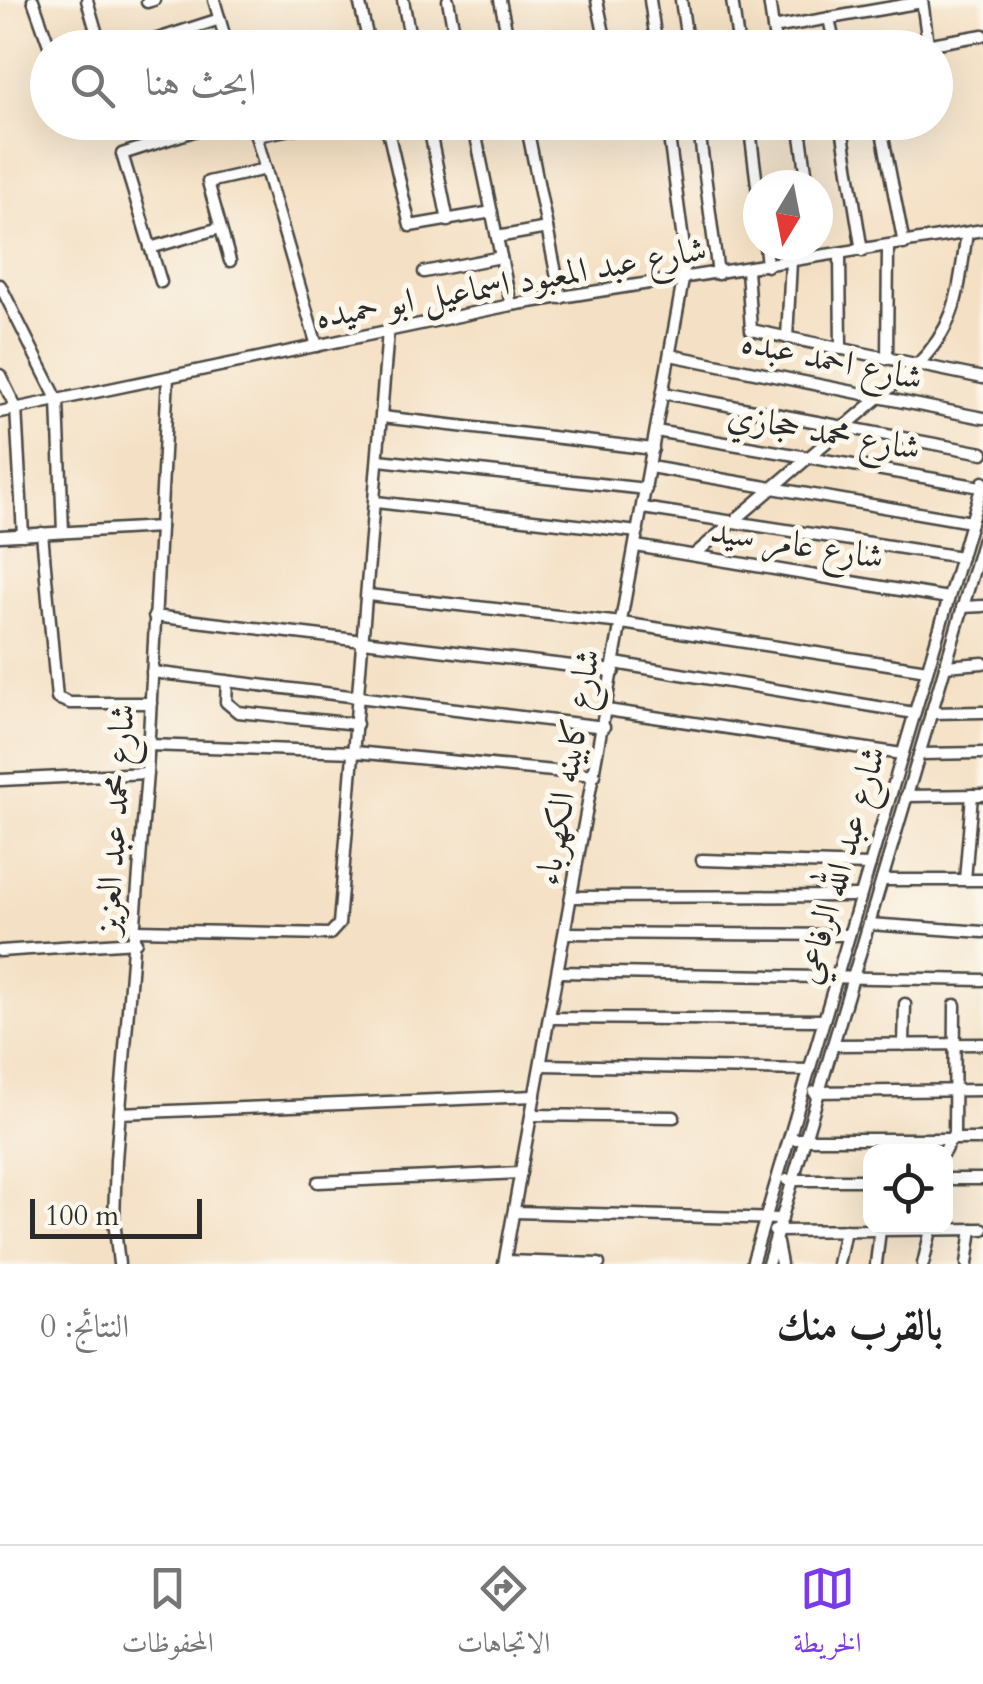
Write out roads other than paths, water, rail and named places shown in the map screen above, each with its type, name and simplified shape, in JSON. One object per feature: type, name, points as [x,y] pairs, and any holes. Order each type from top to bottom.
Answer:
[{"type":"street","points":[[33,0],[44,30]]},
{"type":"street","points":[[87,0],[96,30]]},
{"type":"street","points":[[214,0],[223,30]]},
{"type":"street","points":[[359,0],[366,30]]},
{"type":"street","points":[[402,0],[408,30]]},
{"type":"street","points":[[448,0],[454,30]]},
{"type":"street","points":[[500,0],[506,30]]},
{"type":"street","points":[[597,0],[603,30]]},
{"type":"street","points":[[650,0],[654,30]]},
{"type":"street","points":[[681,0],[685,30]]},
{"type":"street","points":[[732,0],[736,30]]},
{"type":"street","points":[[769,0],[773,28],[922,1],[926,30]]},
{"type":"street","points":[[829,18],[831,30]]},
{"type":"street","points":[[186,30],[220,19]]},
{"type":"street","points":[[953,40],[983,35]]},
{"type":"street","points":[[161,140],[123,151],[122,158],[161,282]]},
{"type":"street","points":[[257,140],[317,346]]},
{"type":"street","points":[[390,140],[408,224],[413,228],[492,212]]},
{"type":"street","points":[[432,140],[448,221]]},
{"type":"street","points":[[477,140],[511,305]]},
{"type":"street","points":[[530,140],[561,298]]},
{"type":"street","name":"شارع كابينه الكهرباء","points":[[504,1262],[683,280],[684,248],[669,140]]},
{"type":"street","points":[[700,140],[718,274]]},
{"type":"street","points":[[751,140],[755,170]]},
{"type":"street","points":[[802,140],[806,170]]},
{"type":"street","points":[[844,140],[862,251]]},
{"type":"street","points":[[884,140],[904,244]]},
{"type":"street","points":[[230,261],[208,182],[266,169]]},
{"type":"street","points":[[150,248],[220,228]]},
{"type":"street","points":[[497,237],[547,228]]},
{"type":"street","name":"شارع عبد المعبود اسماعيل ابو حميده","points":[[833,255],[983,230]]},
{"type":"street","points":[[694,555],[916,365],[950,324],[968,232]]},
{"type":"street","points":[[887,359],[888,246]]},
{"type":"street","points":[[840,254],[841,349]]},
{"type":"street","points":[[424,272],[501,257]]},
{"type":"street","points":[[766,260],[767,266]]},
{"type":"street","name":"شارع عبد المعبود اسماعيل ابو حميده","points":[[0,412],[511,305],[804,260]]},
{"type":"street","points":[[787,338],[791,262]]},
{"type":"street","points":[[747,269],[748,327],[983,378]]},
{"type":"street","points":[[0,285],[58,400],[63,532]]},
{"type":"street","points":[[0,951],[136,936],[321,934],[336,930],[360,695],[388,330]]},
{"type":"street","name":"شارع احمد عبده","points":[[670,355],[983,418]]},
{"type":"street","points":[[0,375],[16,408],[23,534]]},
{"type":"street","name":"شارع محمد عبد العزيز","points":[[120,1264],[114,1188],[147,773],[168,377]]},
{"type":"street","points":[[663,393],[983,453]]},
{"type":"street","points":[[382,418],[653,449]]},
{"type":"street","name":"شارع محمد حجازي","points":[[656,431],[982,485]]},
{"type":"street","points":[[379,460],[646,489]]},
{"type":"street","points":[[650,468],[971,522]]},
{"type":"street","name":"شارع عبد الله الرفاعي","points":[[752,1264],[982,485]]},
{"type":"street","points":[[376,502],[638,532]]},
{"type":"street","points":[[643,508],[961,555],[981,551]]},
{"type":"street","points":[[0,536],[160,527]]},
{"type":"street","points":[[42,533],[58,698],[70,702],[151,703]]},
{"type":"street","name":"شارع عبد الله الرفاعي","points":[[768,1264],[983,539]]},
{"type":"street","name":"شارع عامر سيد","points":[[636,546],[948,598]]},
{"type":"street","points":[[368,595],[622,623],[927,670]]},
{"type":"street","points":[[962,608],[983,606]]},
{"type":"street","points":[[154,616],[364,644],[614,667],[914,712]]},
{"type":"street","points":[[945,666],[983,663]]},
{"type":"street","points":[[152,672],[604,727]]},
{"type":"street","points":[[227,681],[226,702],[238,712],[357,724]]},
{"type":"street","points":[[606,710],[902,754]]},
{"type":"street","points":[[931,713],[983,712]]},
{"type":"street","points":[[148,745],[355,752],[595,775]]},
{"type":"street","points":[[919,754],[983,753]]},
{"type":"street","points":[[0,780],[147,773]]},
{"type":"street","points":[[906,796],[978,795],[964,880]]},
{"type":"street","points":[[702,860],[870,864]]},
{"type":"street","points":[[882,880],[983,880]]},
{"type":"street","points":[[572,897],[860,896]]},
{"type":"street","points":[[868,924],[983,932]]},
{"type":"street","points":[[566,933],[849,935]]},
{"type":"street","points":[[558,972],[983,980]]},
{"type":"street","points":[[904,1045],[905,1004]]},
{"type":"street","points":[[948,1144],[955,1091],[955,1005]]},
{"type":"street","points":[[550,1018],[824,1020]]},
{"type":"street","points":[[833,1045],[983,1044]]},
{"type":"street","points":[[541,1065],[810,1070]]},
{"type":"street","points":[[804,1092],[983,1090]]},
{"type":"street","points":[[120,1114],[536,1096]]},
{"type":"street","points":[[532,1115],[674,1117]]},
{"type":"street","points":[[790,1138],[983,1138]]},
{"type":"street","points":[[318,1182],[521,1173]]},
{"type":"street","points":[[953,1179],[983,1179]]},
{"type":"street","points":[[778,1180],[863,1180]]},
{"type":"street","points":[[514,1212],[782,1219]]},
{"type":"street","points":[[953,1228],[978,1229],[967,1264]]},
{"type":"street","points":[[838,1264],[845,1230]]},
{"type":"street","points":[[761,1231],[777,1234],[863,1230]]},
{"type":"street","points":[[777,1234],[780,1264]]},
{"type":"street","points":[[876,1264],[880,1234]]},
{"type":"street","points":[[923,1264],[936,1234]]},
{"type":"street","points":[[504,1262],[599,1264]]}]
